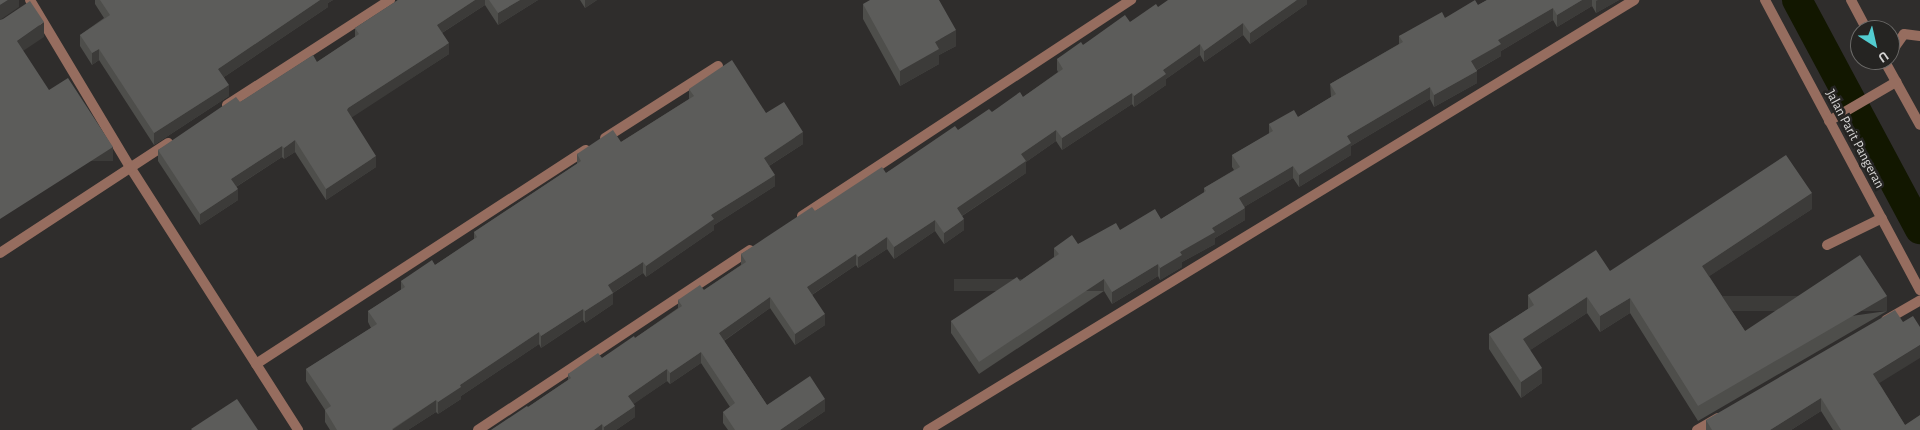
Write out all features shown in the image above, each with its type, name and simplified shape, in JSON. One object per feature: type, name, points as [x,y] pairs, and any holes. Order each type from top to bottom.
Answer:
[{"type":"street","points":[[214,113],[390,0]]},
{"type":"street","points":[[792,223],[1130,0]]},
{"type":"street","points":[[928,430],[1634,0]]},
{"type":"street","name":"Jalan Parit Pangeran","points":[[1765,0],[1920,290]]},
{"type":"street","points":[[1851,0],[1862,20]]},
{"type":"street","points":[[32,4],[130,167],[298,430]]},
{"type":"street","points":[[1900,40],[1904,34],[1920,36]]},
{"type":"street","points":[[256,364],[718,66]]},
{"type":"street","points":[[1891,70],[1920,124]]},
{"type":"street","points":[[1830,121],[1896,82]]},
{"type":"street","points":[[0,253],[181,135]]},
{"type":"street","points":[[1827,245],[1882,218]]},
{"type":"street","points":[[478,430],[759,245]]},
{"type":"street","points":[[1877,325],[1920,300]]},
{"type":"street","points":[[1697,430],[1731,410]]},
{"type":"building","points":[[0,0],[8,0],[0,5]]},
{"type":"building","points":[[100,0],[320,0],[218,69],[229,85],[154,133],[99,49],[92,53],[80,35],[110,15]]},
{"type":"building","points":[[398,0],[475,0],[437,25],[449,43],[348,108],[347,110],[376,156],[326,189],[295,140],[284,148],[282,146],[231,179],[238,189],[200,214],[158,150],[236,97],[240,102],[313,55],[317,62],[359,34],[355,28]]},
{"type":"building","points":[[489,0],[520,0],[498,13]]},
{"type":"building","points":[[870,0],[939,0],[956,30],[935,42],[939,49],[900,71],[863,4]]},
{"type":"building","points":[[1168,0],[1297,0],[1250,33],[1243,23],[1204,51],[1200,44],[1163,70],[1166,74],[1134,96],[1132,93],[1062,138],[1056,130],[1021,154],[1026,161],[957,208],[964,219],[944,233],[935,220],[894,247],[887,237],[858,257],[856,254],[807,287],[825,314],[795,334],[770,297],[719,333],[767,405],[810,376],[825,399],[780,430],[735,430],[723,412],[735,403],[701,352],[670,373],[667,369],[628,396],[635,406],[604,427],[602,424],[594,430],[491,430],[571,378],[568,374],[598,353],[602,358],[682,306],[678,300],[700,285],[704,290],[746,262],[741,254],[812,207],[815,211],[882,167],[886,173],[955,126],[958,130],[989,109],[992,112],[1020,92],[1023,97],[1063,69],[1057,59],[1081,42],[1083,45],[1125,15],[1130,22],[1156,4],[1158,7]]},
{"type":"building","points":[[1475,0],[1478,5],[1487,0],[1582,0],[1557,15],[1553,8],[1498,40],[1501,44],[1471,61],[1477,71],[1434,95],[1430,87],[1347,136],[1351,143],[1299,175],[1293,166],[1239,198],[1245,208],[1212,228],[1215,232],[1180,252],[1182,255],[1160,268],[1158,264],[1112,292],[1104,279],[979,362],[951,321],[1017,277],[1020,281],[1059,254],[1054,248],[1072,235],[1078,244],[1116,223],[1120,230],[1155,209],[1161,219],[1206,191],[1204,188],[1240,167],[1232,155],[1273,131],[1269,124],[1294,110],[1298,117],[1336,94],[1330,84],[1403,42],[1399,36],[1442,12],[1445,18]]},
{"type":"building","points":[[30,1],[44,22],[17,41],[49,90],[68,78],[113,147],[0,219],[0,20]]},
{"type":"building","points":[[732,60],[766,113],[784,102],[803,132],[764,158],[775,175],[711,215],[714,219],[646,266],[643,262],[608,285],[613,293],[585,311],[583,309],[541,336],[539,332],[460,385],[461,387],[438,402],[436,400],[393,430],[337,430],[325,410],[331,406],[306,369],[377,324],[368,311],[405,287],[401,281],[432,260],[435,265],[477,237],[474,232],[581,161],[577,154],[613,130],[621,142],[694,96],[689,89]]},
{"type":"building","points":[[1786,155],[1812,193],[1702,266],[1745,331],[1860,255],[1887,296],[1698,406],[1630,298],[1600,316],[1587,297],[1523,339],[1542,368],[1521,382],[1489,334],[1534,305],[1528,295],[1596,250],[1610,271]]},
{"type":"building","points":[[1895,310],[1903,322],[1913,316],[1920,327],[1920,345],[1873,374],[1905,425],[1920,415],[1920,430],[1841,430],[1821,398],[1770,430],[1712,430],[1706,420]]},
{"type":"building","points":[[237,399],[258,430],[191,429]]},
{"type":"waterway","points":[[1797,0],[1920,229]]}]
